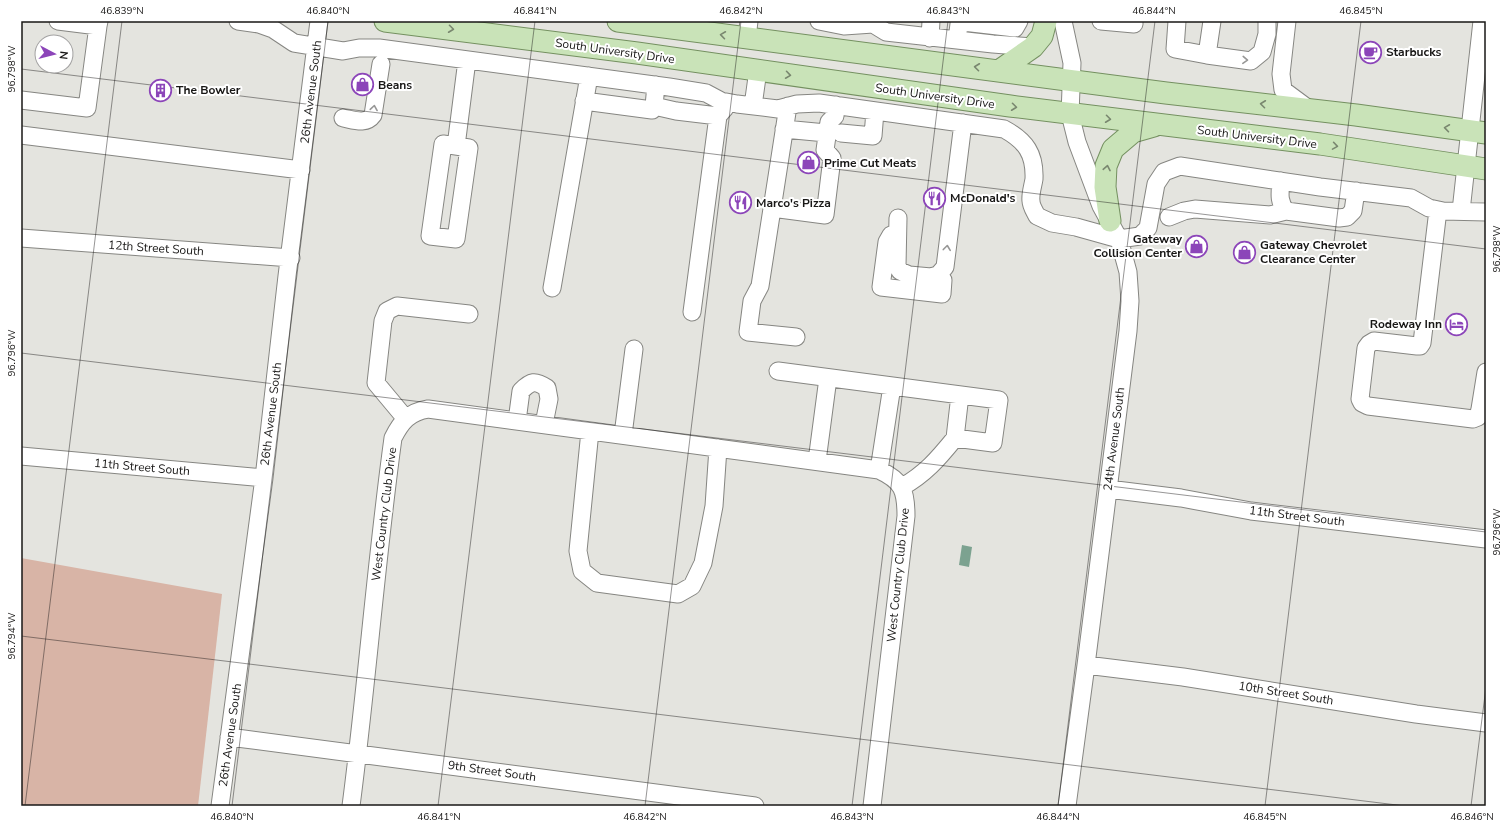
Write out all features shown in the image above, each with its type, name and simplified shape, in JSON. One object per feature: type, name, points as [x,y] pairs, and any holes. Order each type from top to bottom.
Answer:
[{"type":"main road","name":"South University Drive","points":[[385,21],[637,53],[1070,114],[1320,144],[1476,168]]},
{"type":"main road","points":[[618,21],[748,30],[888,56],[1479,132]]},
{"type":"main road","points":[[1000,70],[1033,47],[1042,36],[1046,21]]},
{"type":"main road","points":[[637,53],[660,46],[732,53],[740,52],[748,30]]},
{"type":"main road","points":[[758,70],[764,62],[772,58],[786,56],[870,67],[888,56]]},
{"type":"main road","points":[[1110,221],[1105,187],[1106,166],[1113,149],[1133,132],[1159,125]]},
{"type":"street","points":[[21,100],[87,108],[98,24],[58,21]]},
{"type":"street","points":[[238,21],[258,24],[273,30],[294,43],[343,51],[359,48],[382,49],[656,85],[706,93],[721,101],[752,106],[778,109],[797,104],[819,102],[835,110],[875,111],[1004,129],[1014,135],[1028,148],[1034,162],[1034,179],[1031,202],[1037,216],[1052,222],[1119,239],[1140,236],[1148,228],[1156,184],[1164,172],[1180,166],[1411,198],[1429,208],[1438,210],[1486,212]]},
{"type":"street","name":"26th Avenue South","points":[[220,806],[264,478],[287,276],[319,21]]},
{"type":"street","points":[[819,21],[881,24],[931,29],[957,40],[1033,47]]},
{"type":"street","points":[[957,40],[959,24],[963,22],[1015,28],[1019,21]]},
{"type":"street","name":"24th Avenue South","points":[[1063,21],[1072,63],[1070,114],[1077,142],[1101,206],[1119,239],[1128,272],[1130,301],[1128,331],[1067,806]]},
{"type":"street","points":[[1101,21],[1134,24],[1134,21]]},
{"type":"street","points":[[1177,21],[1175,49],[1207,55],[1251,60],[1262,52],[1267,34],[1267,21]]},
{"type":"street","points":[[1207,55],[1212,21]]},
{"type":"street","points":[[1287,21],[1281,74],[1283,90],[1311,110]]},
{"type":"street","points":[[1461,212],[1476,168],[1483,40],[1482,21]]},
{"type":"street","points":[[993,44],[996,26]]},
{"type":"street","points":[[456,146],[467,60]]},
{"type":"street","points":[[343,118],[365,121],[370,119],[373,115],[381,64]]},
{"type":"street","points":[[752,106],[758,70]]},
{"type":"street","points":[[552,288],[589,76]]},
{"type":"street","points":[[584,101],[652,110],[654,106],[656,85]]},
{"type":"street","points":[[692,312],[718,116],[729,102]]},
{"type":"street","points":[[654,106],[676,111],[718,116]]},
{"type":"street","points":[[788,106],[760,286],[752,301],[748,332],[796,337]]},
{"type":"street","points":[[834,133],[829,122],[835,110]]},
{"type":"street","points":[[784,129],[873,136],[875,111]]},
{"type":"street","points":[[944,280],[963,123]]},
{"type":"street","points":[[772,208],[825,215],[832,158],[825,150],[834,133]]},
{"type":"street","points":[[21,135],[301,170]]},
{"type":"street","points":[[443,144],[456,146],[469,148],[456,239],[430,236],[443,144]]},
{"type":"street","points":[[1281,181],[1279,197],[1281,205],[1286,211]]},
{"type":"street","points":[[1169,217],[1194,209],[1270,215],[1286,211],[1339,218],[1347,217],[1353,211],[1356,191]]},
{"type":"street","points":[[1438,210],[1422,343],[1420,346],[1374,341],[1369,344],[1366,348],[1360,399],[1362,403],[1368,406],[1473,419],[1478,417],[1486,372]]},
{"type":"street","points":[[898,218],[897,266],[900,271],[909,275],[931,277],[938,275],[944,280],[881,287],[887,242],[898,218]]},
{"type":"street","name":"12th Street South","points":[[21,238],[290,258]]},
{"type":"street","points":[[406,419],[376,383],[383,321],[387,310],[397,306],[469,314]]},
{"type":"street","points":[[624,435],[634,349]]},
{"type":"street","points":[[778,371],[999,400],[993,443],[955,438]]},
{"type":"street","points":[[817,461],[828,378]]},
{"type":"street","points":[[517,421],[521,391],[529,383],[538,382],[547,388],[549,399],[544,424]]},
{"type":"street","points":[[879,470],[892,386]]},
{"type":"street","points":[[902,487],[917,478],[936,460],[955,438],[960,395]]},
{"type":"street","name":"West Country Club Drive","points":[[351,806],[358,754],[382,516],[393,438],[398,428],[406,419],[416,411],[428,409],[817,461],[879,470],[892,476],[902,487],[906,500],[906,516],[872,806]]},
{"type":"street","points":[[590,431],[578,551],[582,571],[597,583],[678,594],[692,586],[703,563],[714,506],[718,448]]},
{"type":"street","name":"11th Street South","points":[[21,456],[264,478]]},
{"type":"street","name":"11th Street South","points":[[1108,489],[1181,498],[1251,511],[1486,539]]},
{"type":"street","name":"10th Street South","points":[[1086,666],[1183,677],[1416,714],[1486,723]]},
{"type":"street","name":"9th Street South","points":[[230,737],[755,806]]},
{"type":"shaded area","points":[[962,545],[972,547],[969,567],[959,565]]},
{"type":"shaded area","points":[[21,558],[222,594],[198,806],[21,806]]},
{"type":"place","name":"Starbucks","points":[[1371,52]]},
{"type":"place","name":"Beans","points":[[363,85]]},
{"type":"place","name":"The Bowler","points":[[160,90]]},
{"type":"place","name":"Prime Cut Meats","points":[[809,163]]},
{"type":"place","name":"McDonald's","points":[[934,198]]},
{"type":"place","name":"Marco's Pizza","points":[[741,203]]},
{"type":"place","name":"Gateway Collision Center","points":[[1197,246]]},
{"type":"place","name":"Gateway Chevrolet Clearance Center","points":[[1244,252]]},
{"type":"place","name":"Rodeway Inn","points":[[1457,324]]}]
